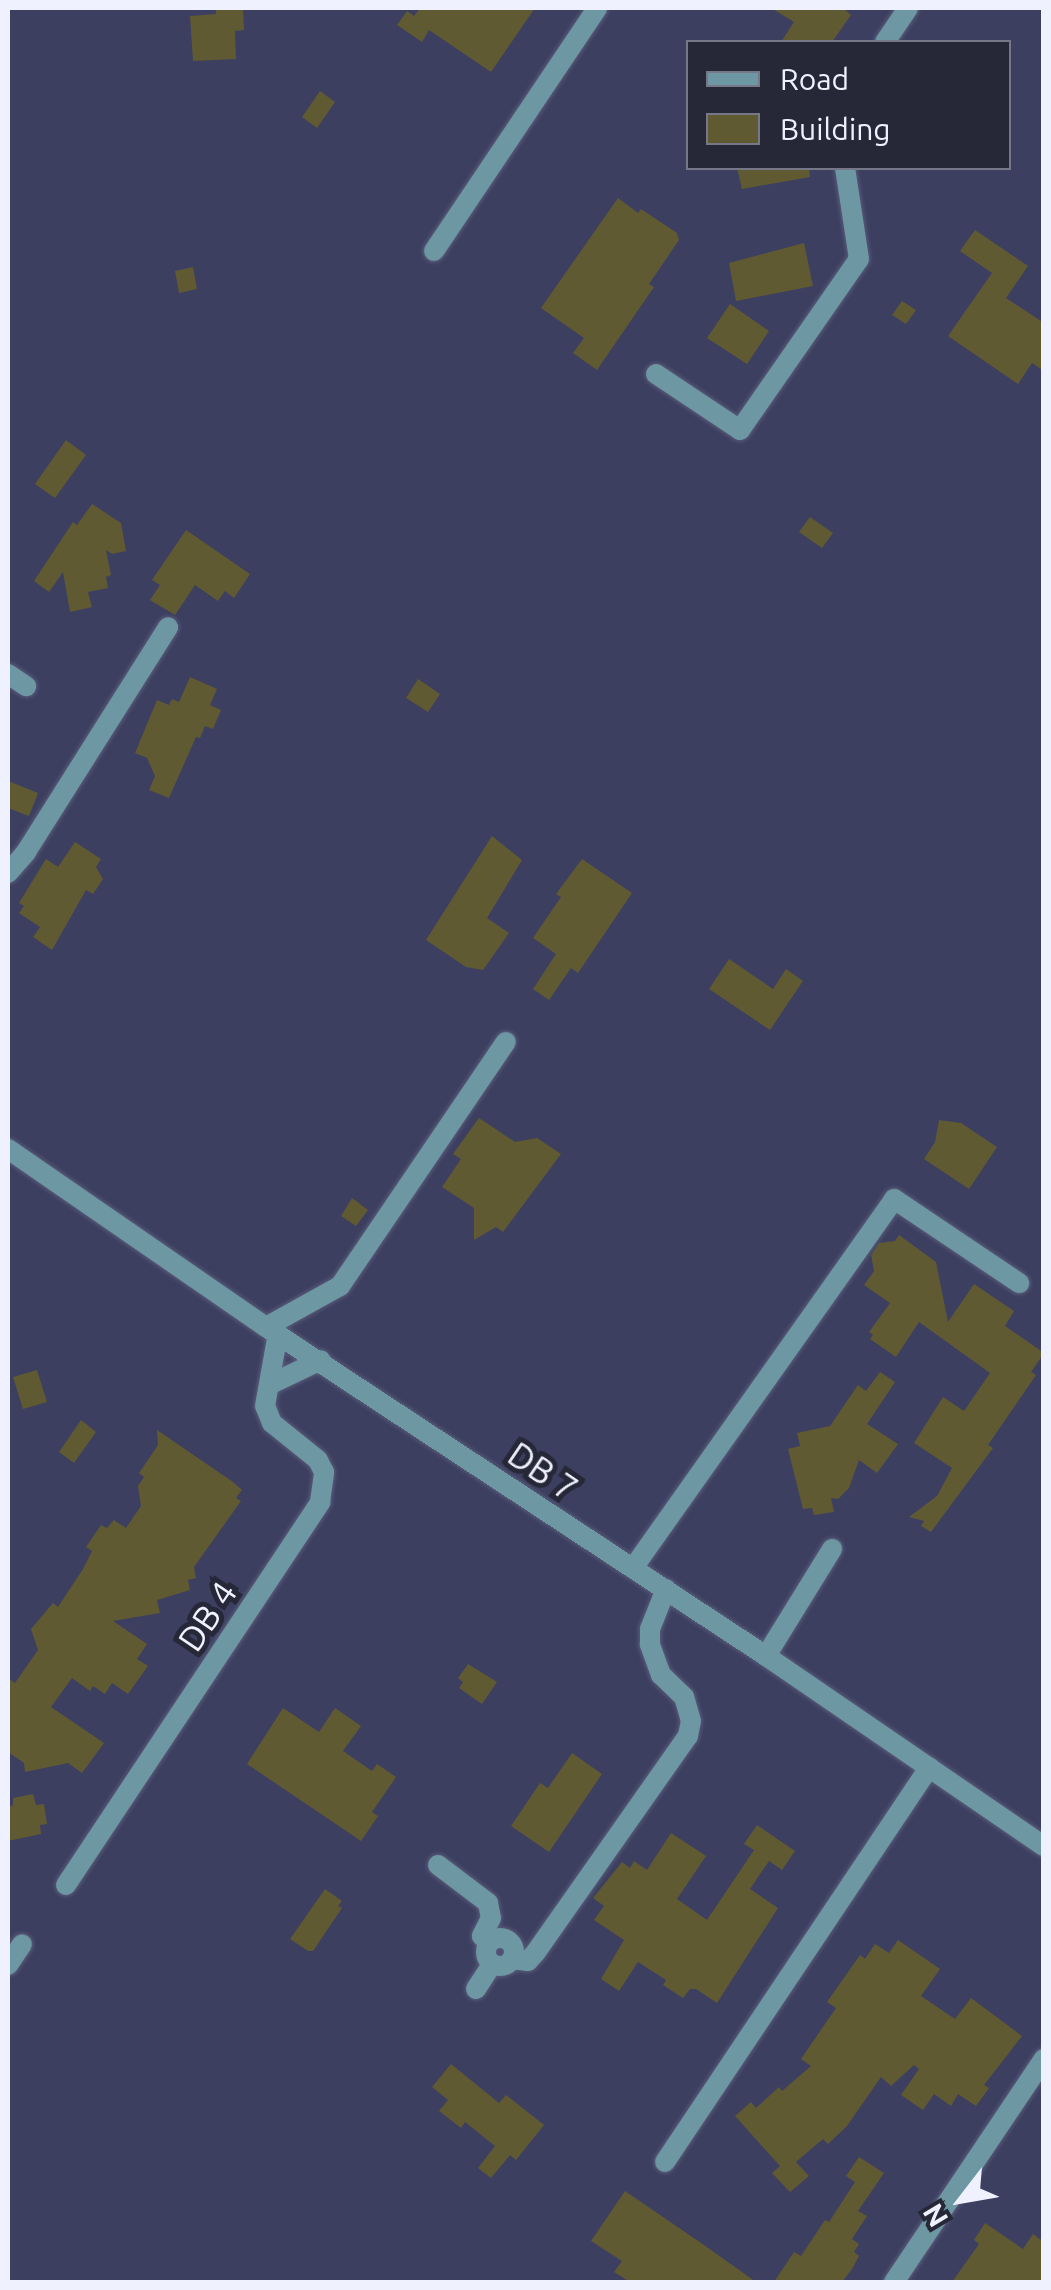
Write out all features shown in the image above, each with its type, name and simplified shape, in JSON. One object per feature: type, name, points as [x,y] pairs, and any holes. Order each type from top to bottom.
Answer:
[{"type":"street","points":[[434,251],[597,8]]},
{"type":"street","points":[[886,40],[908,8]]},
{"type":"street","points":[[656,374],[740,430],[860,259],[845,170]]},
{"type":"street","points":[[8,873],[26,852],[168,627]]},
{"type":"street","points":[[8,674],[26,686]]},
{"type":"street","points":[[272,1330],[340,1286],[506,1042]]},
{"type":"street","name":"DB 7","points":[[8,1148],[272,1330],[766,1656],[1044,1846]]},
{"type":"street","points":[[633,1568],[894,1198],[1019,1283]]},
{"type":"street","name":"DB 4","points":[[66,1886],[320,1502],[324,1472],[318,1460],[272,1423],[265,1406],[271,1384],[272,1330]]},
{"type":"street","points":[[271,1384],[321,1360]]},
{"type":"street","points":[[766,1656],[832,1549]]},
{"type":"street","points":[[438,1865],[488,1904],[491,1918],[482,1936],[498,1955],[528,1961],[688,1736],[691,1721],[684,1697],[661,1675],[650,1644],[650,1629],[666,1590]]},
{"type":"street","points":[[665,2162],[929,1767]]},
{"type":"street","points":[[8,1965],[22,1944]]},
{"type":"street","points":[[476,1989],[498,1955]]},
{"type":"street","points":[[894,2282],[1044,2059]]},
{"type":"building","points":[[216,8],[243,8],[244,30],[235,31],[236,59],[193,61],[190,16],[216,14]]},
{"type":"building","points":[[420,8],[535,8],[491,72],[429,30],[422,42],[397,25],[407,11],[414,16]]},
{"type":"building","points":[[771,8],[843,8],[851,15],[833,40],[782,40],[794,22]]},
{"type":"building","points":[[320,91],[335,102],[317,128],[302,117]]},
{"type":"building","points":[[737,170],[809,170],[810,177],[742,189]]},
{"type":"building","points":[[618,198],[677,233],[679,240],[649,284],[654,287],[597,370],[573,353],[584,338],[541,308]]},
{"type":"building","points":[[975,230],[1028,266],[1006,298],[1044,323],[1044,371],[1032,363],[1018,384],[948,336],[992,273],[960,251]]},
{"type":"building","points":[[804,243],[813,286],[736,301],[729,263]]},
{"type":"building","points":[[193,267],[197,289],[179,293],[175,271]]},
{"type":"building","points":[[902,301],[916,310],[906,324],[892,315]]},
{"type":"building","points":[[730,304],[769,331],[747,364],[707,338]]},
{"type":"building","points":[[66,440],[86,455],[55,498],[35,484]]},
{"type":"building","points":[[92,504],[121,523],[126,551],[112,554],[106,550],[111,575],[106,577],[108,588],[88,592],[92,607],[70,612],[63,572],[49,592],[34,581],[73,522],[77,525]]},
{"type":"building","points":[[810,517],[833,533],[822,548],[799,532]]},
{"type":"building","points":[[186,530],[250,574],[234,598],[225,591],[218,601],[195,585],[175,615],[150,600],[160,585],[152,580]]},
{"type":"building","points":[[190,677],[217,689],[210,705],[221,710],[213,729],[205,726],[200,738],[196,737],[169,798],[149,790],[155,776],[147,758],[135,753],[157,700],[169,705],[172,699],[179,702]]},
{"type":"building","points":[[418,679],[440,694],[428,712],[406,698]]},
{"type":"building","points":[[8,781],[38,793],[29,816],[8,808]]},
{"type":"building","points":[[492,836],[522,860],[487,918],[509,933],[483,970],[466,967],[426,940]]},
{"type":"building","points":[[75,842],[101,859],[96,867],[103,879],[93,894],[86,890],[52,950],[33,937],[40,927],[19,913],[24,906],[19,903],[46,859],[58,867]]},
{"type":"building","points":[[582,859],[632,893],[578,973],[571,968],[549,1000],[533,989],[556,954],[533,938],[561,897],[556,894]]},
{"type":"building","points":[[729,959],[773,989],[786,969],[803,981],[770,1030],[709,989]]},
{"type":"building","points":[[479,1118],[515,1142],[537,1138],[561,1154],[503,1232],[496,1227],[474,1240],[474,1208],[442,1187],[461,1159],[453,1154]]},
{"type":"building","points":[[939,1120],[961,1123],[997,1147],[969,1189],[924,1159],[935,1142]]},
{"type":"building","points":[[352,1198],[368,1210],[356,1226],[341,1216]]},
{"type":"building","points":[[899,1235],[936,1262],[948,1322],[974,1284],[1014,1311],[1005,1326],[1044,1353],[1031,1372],[1036,1375],[988,1445],[993,1448],[931,1532],[921,1526],[924,1521],[909,1517],[937,1496],[952,1468],[914,1443],[943,1397],[964,1411],[990,1373],[919,1322],[896,1357],[870,1339],[873,1335],[869,1332],[890,1303],[864,1285],[874,1271],[871,1255],[879,1243],[895,1241]]},
{"type":"building","points":[[37,1370],[47,1402],[23,1409],[13,1377]]},
{"type":"building","points":[[880,1372],[895,1382],[867,1424],[898,1444],[877,1473],[859,1460],[849,1488],[838,1499],[831,1498],[834,1512],[814,1515],[812,1508],[803,1509],[788,1449],[800,1446],[797,1433],[830,1426],[858,1385],[866,1391]]},
{"type":"building","points":[[81,1420],[96,1432],[74,1463],[59,1452]]},
{"type":"building","points":[[157,1430],[233,1482],[242,1490],[236,1498],[241,1501],[194,1567],[196,1578],[188,1580],[190,1590],[157,1600],[160,1613],[113,1621],[147,1644],[137,1659],[148,1666],[128,1694],[112,1683],[105,1694],[93,1686],[90,1691],[72,1678],[51,1707],[104,1743],[82,1773],[68,1763],[25,1772],[24,1763],[8,1752],[8,1678],[15,1683],[38,1650],[31,1629],[53,1603],[58,1607],[83,1569],[92,1551],[86,1547],[101,1525],[107,1528],[114,1520],[126,1528],[141,1506],[138,1486],[144,1477],[139,1473],[158,1445]]},
{"type":"building","points":[[468,1664],[497,1682],[482,1704],[459,1688],[463,1682],[458,1678]]},
{"type":"building","points":[[283,1708],[319,1732],[335,1708],[361,1726],[343,1751],[372,1771],[377,1764],[396,1777],[372,1812],[378,1816],[361,1841],[247,1764]]},
{"type":"building","points":[[572,1753],[602,1774],[549,1852],[511,1826],[540,1783],[548,1788]]},
{"type":"building","points":[[33,1794],[36,1805],[44,1804],[47,1824],[40,1825],[41,1834],[8,1841],[8,1808],[13,1805],[13,1798]]},
{"type":"building","points":[[757,1825],[795,1851],[782,1870],[769,1861],[750,1889],[778,1908],[717,2003],[696,1989],[690,1989],[683,1998],[663,1985],[666,1980],[638,1962],[619,1991],[601,1979],[624,1940],[594,1920],[604,1906],[593,1898],[622,1862],[630,1868],[634,1861],[647,1870],[671,1833],[706,1856],[677,1899],[707,1920],[754,1850],[744,1844]]},
{"type":"building","points":[[325,1889],[342,1901],[338,1906],[342,1908],[313,1951],[308,1951],[290,1939]]},
{"type":"building","points":[[898,1940],[940,1969],[921,1996],[955,2019],[971,1998],[1022,2036],[984,2085],[989,2088],[976,2106],[958,2094],[951,2106],[934,2094],[923,2110],[901,2095],[919,2069],[914,2065],[891,2086],[881,2077],[847,2126],[828,2144],[823,2139],[796,2162],[809,2176],[790,2192],[772,2173],[780,2166],[735,2116],[751,2102],[756,2108],[779,2087],[782,2091],[811,2066],[801,2059],[836,2008],[827,2002],[860,1955],[865,1959],[875,1944],[889,1953]]},
{"type":"building","points":[[451,2064],[499,2103],[506,2095],[544,2125],[516,2160],[510,2155],[491,2178],[478,2168],[495,2146],[465,2122],[461,2128],[439,2111],[448,2100],[432,2087]]},
{"type":"building","points":[[859,2157],[884,2173],[858,2211],[867,2216],[852,2239],[859,2244],[854,2252],[859,2256],[852,2269],[842,2282],[774,2282],[794,2252],[801,2256],[825,2220],[829,2222],[855,2182],[846,2176]]},
{"type":"building","points":[[625,2191],[756,2282],[630,2282],[614,2272],[622,2261],[591,2241]]},
{"type":"building","points":[[985,2223],[1023,2249],[1033,2234],[1044,2242],[1044,2282],[952,2282],[979,2244],[974,2240]]}]
